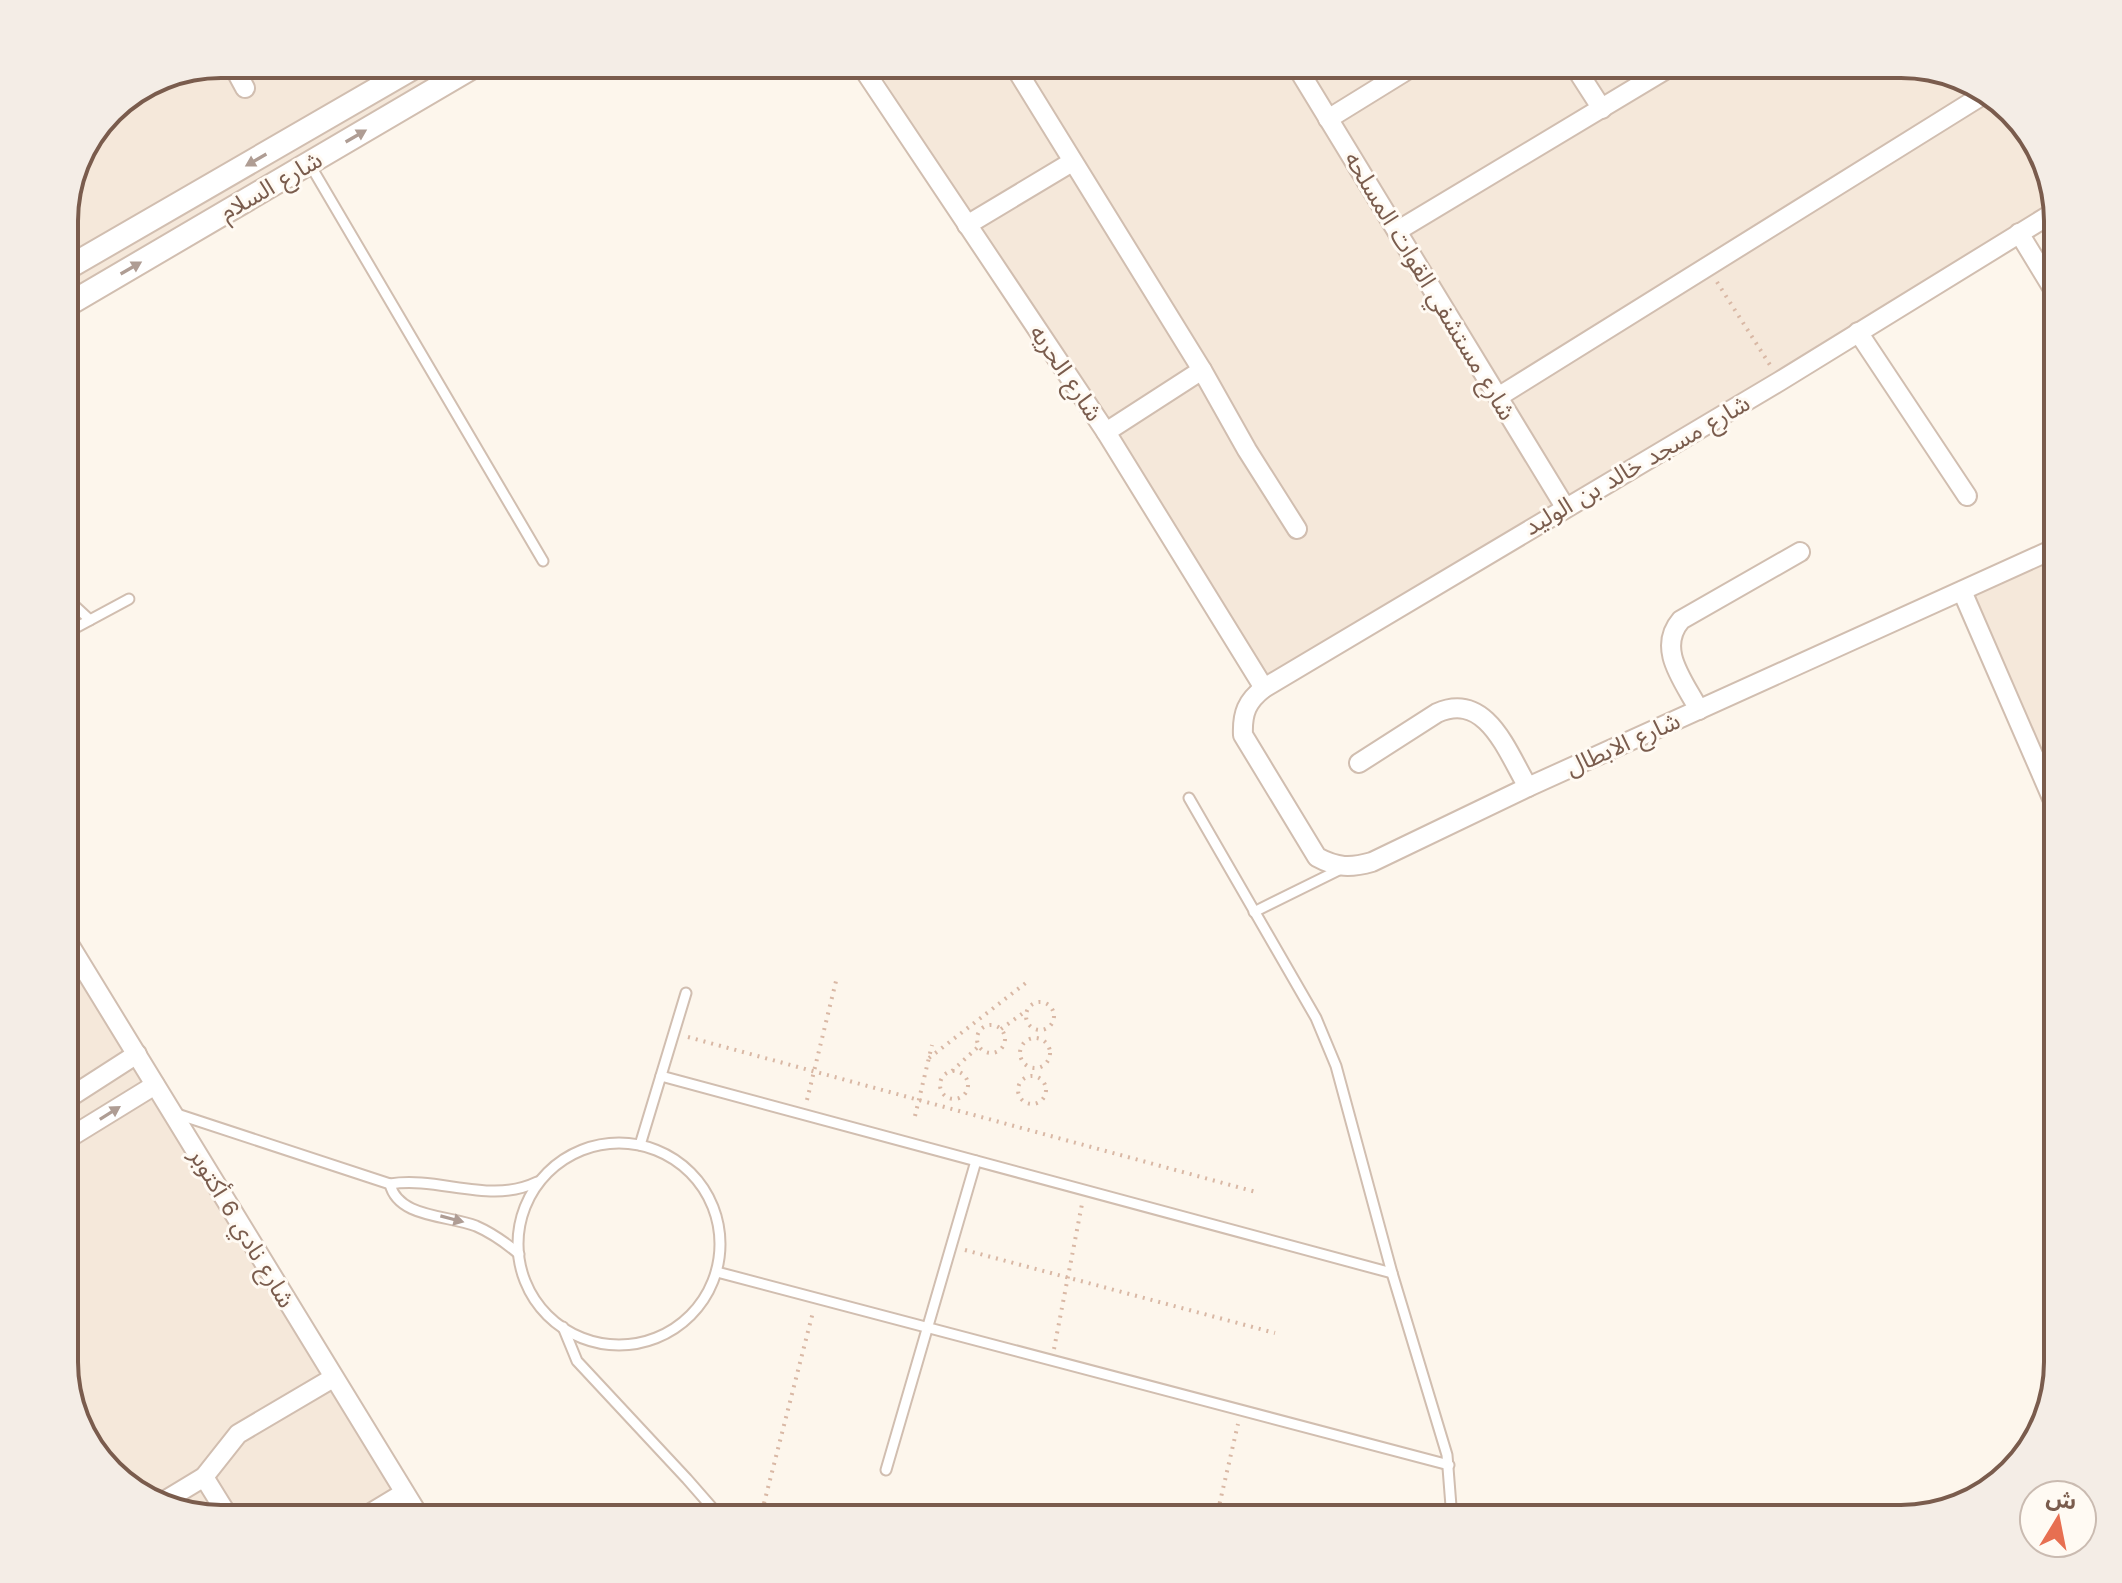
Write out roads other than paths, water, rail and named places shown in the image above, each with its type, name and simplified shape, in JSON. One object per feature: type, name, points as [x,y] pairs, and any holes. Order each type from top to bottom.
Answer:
[{"type":"street","points":[[240,78],[245,88]]},
{"type":"street","points":[[382,78],[386,84]]},
{"type":"street","name":"شارع السلام","points":[[78,263],[396,78]]},
{"type":"street","name":"شارع السلام","points":[[78,299],[454,78]]},
{"type":"street","name":"شارع الحريه","points":[[869,78],[1106,432],[1264,688]]},
{"type":"street","points":[[1021,78],[1297,529]]},
{"type":"street","name":"شارع مستشفي القوات المسلحه","points":[[1303,78],[1565,507]]},
{"type":"street","points":[[1328,119],[1394,78]]},
{"type":"street","points":[[1582,78],[1602,109]]},
{"type":"street","points":[[1397,231],[1652,78]]},
{"type":"street","points":[[1498,397],[1976,99]]},
{"type":"street","points":[[967,225],[1072,162]]},
{"type":"street","name":"شارع مسجد خالد بن الوليد","points":[[1344,867],[1331,865],[1317,857],[1243,735],[1242,721],[1253,696],[1780,381],[2044,218]]},
{"type":"street","points":[[2019,233],[2044,274]]},
{"type":"street","points":[[78,278],[90,292]]},
{"type":"street","points":[[1858,332],[1967,496]]},
{"type":"street","points":[[1106,432],[1202,370]]},
{"type":"street","points":[[1699,710],[1670,653],[1669,640],[1673,629],[1681,620],[1800,552]]},
{"type":"street","name":"شارع الابطال","points":[[1344,867],[1372,862],[1528,787],[2044,554]]},
{"type":"street","points":[[1962,591],[2044,768]]},
{"type":"street","points":[[1359,763],[1437,713],[1450,707],[1463,707],[1476,711],[1487,720],[1528,787]]},
{"type":"street","name":"شارع نادي 6 أكتوبر","points":[[78,959],[410,1505]]},
{"type":"street","points":[[78,1092],[137,1054]]},
{"type":"street","points":[[78,1132],[155,1085]]},
{"type":"street","points":[[173,1496],[204,1477],[238,1434],[333,1378]]},
{"type":"street","points":[[204,1477],[221,1505]]},
{"type":"street","points":[[384,1505],[404,1493]]},
{"type":"lane","points":[[309,163],[543,561]]},
{"type":"lane","points":[[78,626],[129,599]]},
{"type":"lane","points":[[78,609],[90,620]]},
{"type":"lane","points":[[1189,798],[1327,1042],[1449,1465],[1451,1505]]},
{"type":"lane","points":[[1254,912],[1344,867]]},
{"type":"lane","points":[[640,1145],[686,993]]},
{"type":"lane","points":[[661,1076],[1392,1273]]},
{"type":"lane","points":[[171,1112],[390,1184],[407,1182],[502,1192],[527,1187],[585,1148],[603,1144],[640,1145],[674,1159],[701,1184],[711,1200],[721,1236],[717,1272],[710,1289],[687,1319],[654,1338],[636,1343],[598,1342],[563,1327],[538,1303],[522,1272],[519,1254],[518,1235],[522,1215],[540,1180]]},
{"type":"lane","points":[[886,1470],[976,1161]]},
{"type":"lane","points":[[390,1184],[394,1197],[406,1207],[481,1228],[519,1254]]},
{"type":"lane","points":[[717,1272],[1449,1465]]},
{"type":"lane","points":[[563,1327],[577,1361],[710,1505]]}]
